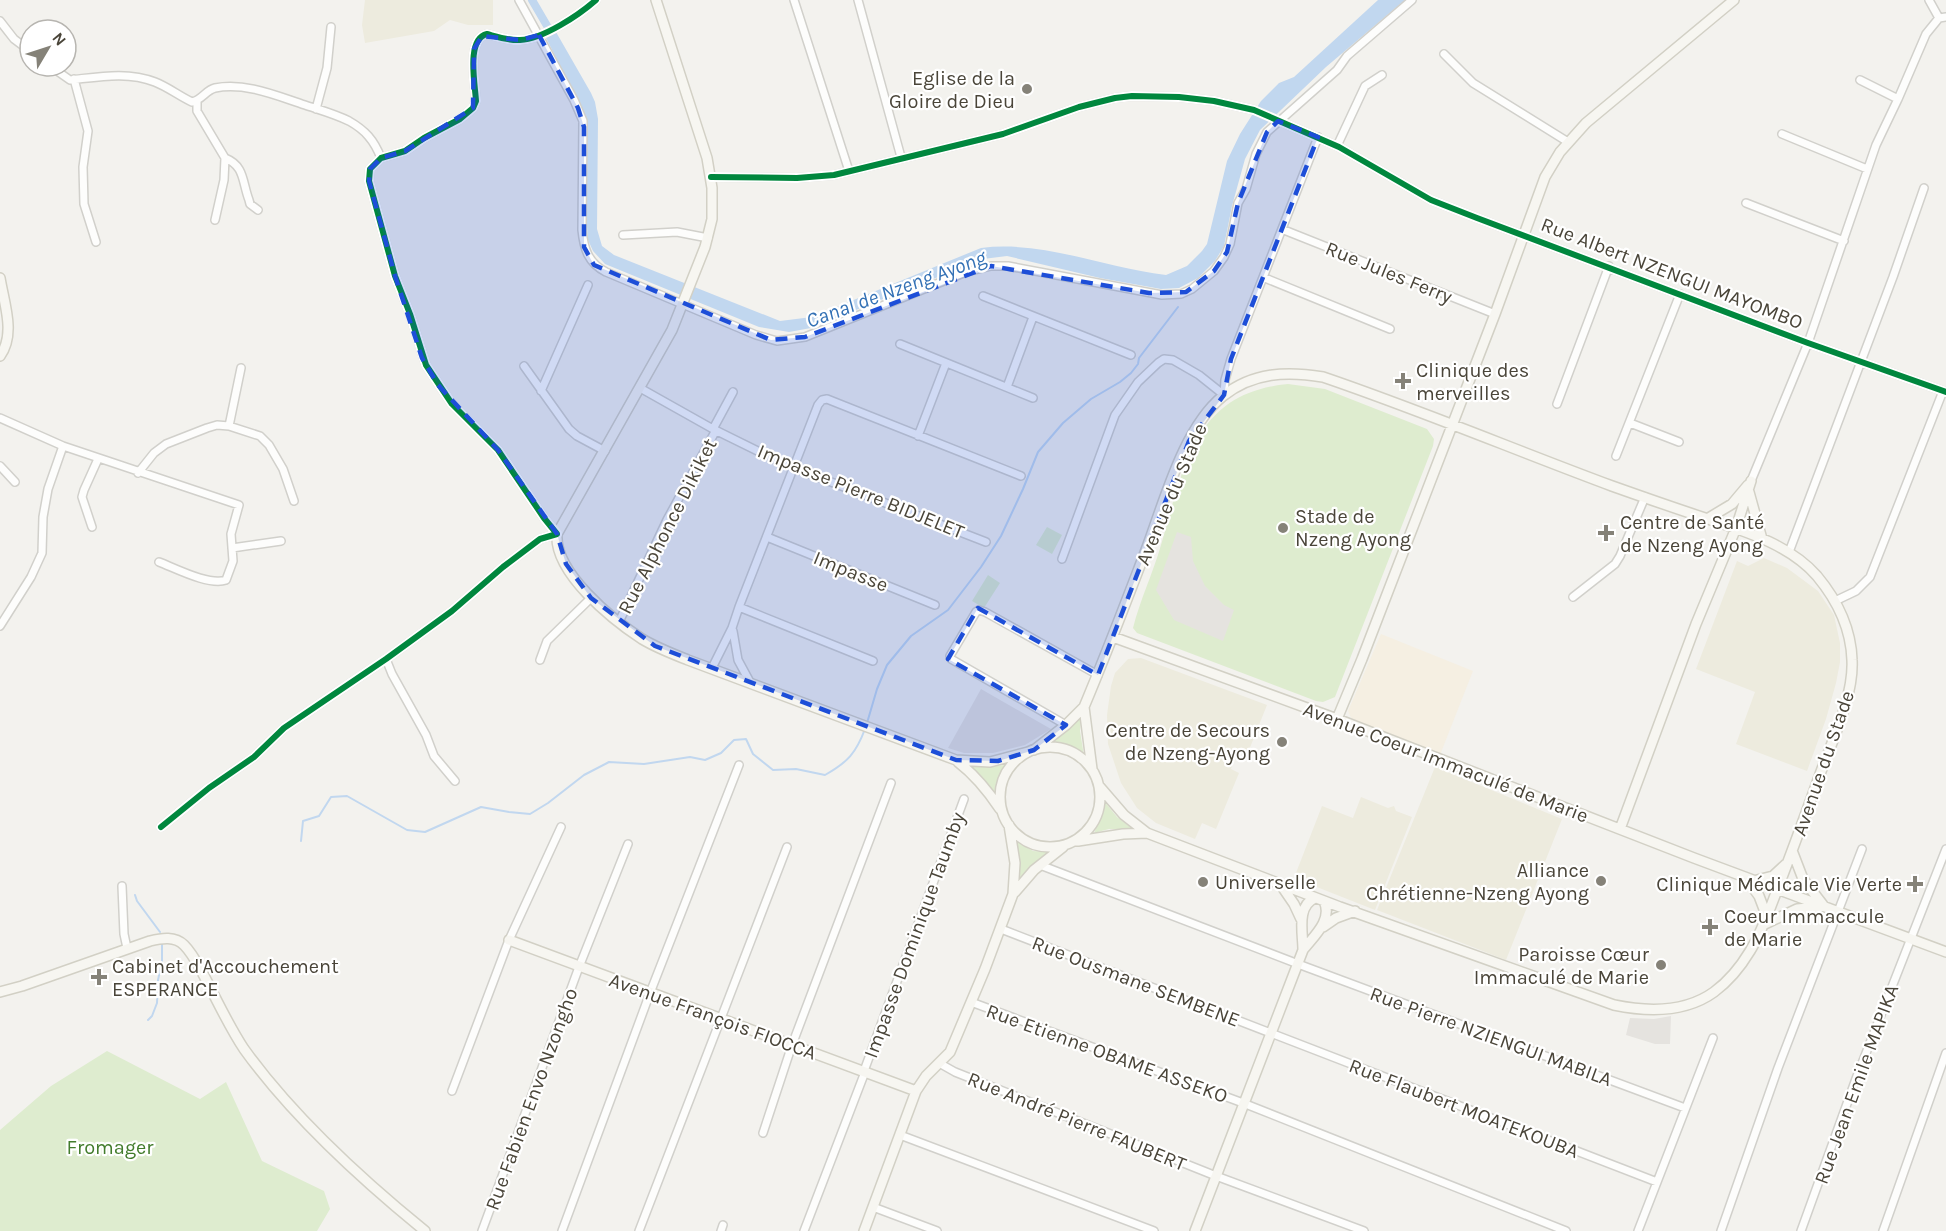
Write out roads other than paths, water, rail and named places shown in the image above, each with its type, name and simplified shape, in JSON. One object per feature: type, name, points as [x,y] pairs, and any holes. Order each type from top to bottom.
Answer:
[{"type":"main road","points":[[656,0],[698,128],[711,177],[712,219],[708,238],[672,330],[557,534],[557,542],[566,564],[591,598],[619,622],[655,646],[751,684],[956,760],[990,762],[1050,747],[1066,750],[1080,758],[1092,769]]},
{"type":"main road","points":[[1336,719],[1362,659],[1551,164],[1568,142],[1594,116],[1734,0]]},
{"type":"main road","points":[[0,278],[8,334],[7,344],[0,356]]},
{"type":"main road","name":"Avenue du Stade","points":[[1084,707],[1195,428],[1211,407],[1224,395],[1249,381],[1266,375],[1294,373],[1323,377],[1644,498],[1758,537],[1789,552],[1811,570],[1835,601],[1849,636],[1852,660],[1850,683],[1842,713],[1766,921],[1741,965],[1723,986],[1712,994],[1681,1007],[1650,1010],[1606,1003],[1320,900],[1147,833]]},
{"type":"main road","points":[[1707,519],[1732,504],[1751,481]]},
{"type":"main road","points":[[1620,829],[1696,624],[1736,528],[1751,481]]},
{"type":"main road","points":[[1726,550],[1737,539],[1758,537],[1750,495],[1751,481]]},
{"type":"main road","points":[[1707,519],[1724,531],[1726,550]]},
{"type":"main road","name":"Avenue Coeur Immaculé de Marie","points":[[1113,637],[1336,719],[1946,952]]},
{"type":"main road","points":[[1004,814],[1001,800],[1002,786],[1015,762],[1066,725],[1084,707]]},
{"type":"main road","points":[[1084,707],[1092,769],[1099,786],[1124,815],[1147,833]]},
{"type":"main road","points":[[864,1231],[916,1091],[926,1076],[950,1052],[1013,894],[1016,863],[1009,825],[989,792],[956,760]]},
{"type":"main road","points":[[1013,894],[1040,865],[1087,831],[1096,818],[1100,802],[1099,786]]},
{"type":"main road","points":[[1009,825],[1020,837],[1035,844],[1050,847],[1123,834],[1147,833]]},
{"type":"main road","points":[[1755,880],[1773,876],[1791,857],[1803,879],[1824,907]]},
{"type":"main road","points":[[1744,876],[1757,892],[1764,906],[1766,921],[1797,909],[1824,907]]},
{"type":"main road","points":[[1281,885],[1294,904],[1302,923]]},
{"type":"main road","points":[[1195,1231],[1303,950],[1327,916],[1320,900],[1308,902],[1304,907],[1303,950]]},
{"type":"main road","points":[[1317,933],[1336,918],[1354,911]]},
{"type":"main road","points":[[0,992],[22,987],[150,941],[166,938],[176,940],[183,944],[194,958],[234,1031],[257,1065],[334,1150],[425,1231]]},
{"type":"main road","name":"Avenue François FIOCCA","points":[[509,940],[916,1091]]},
{"type":"street","points":[[519,0],[542,34],[583,122],[582,230],[586,254],[598,268],[684,302],[756,335],[777,341],[805,337],[966,272],[991,266],[1008,266],[1149,293],[1181,294],[1200,283],[1214,271],[1224,257],[1230,244],[1236,209],[1246,189],[1256,154],[1276,120],[1337,70],[1347,56],[1412,0]]},
{"type":"street","points":[[161,827],[209,788],[254,757],[284,728],[452,611],[540,539],[557,534],[498,450],[444,394],[422,358],[410,314],[395,276],[369,181],[370,169],[381,158],[405,151],[460,119],[473,108],[476,101],[474,61],[477,40],[485,34],[523,40],[542,34],[579,13],[596,0]]},
{"type":"street","points":[[794,0],[849,171]]},
{"type":"street","points":[[858,0],[901,158]]},
{"type":"street","points":[[1751,481],[1808,343],[1876,145],[1926,34],[1943,18],[1929,0]]},
{"type":"street","points":[[0,21],[18,42]]},
{"type":"street","points":[[316,109],[327,68],[331,27]]},
{"type":"street","points":[[1444,54],[1473,83],[1568,142]]},
{"type":"street","points":[[1337,146],[1362,91],[1369,82],[1382,75]]},
{"type":"street","points":[[68,78],[74,80],[99,76],[144,78],[192,102],[197,101],[212,88],[241,87],[258,90],[336,115],[362,128],[371,137],[381,158]]},
{"type":"street","points":[[74,80],[88,131],[83,167],[84,204],[96,242]]},
{"type":"street","points":[[1860,80],[1898,99]]},
{"type":"street","name":"Rue Albert NZENGUI MAYOMBO","points":[[711,177],[797,178],[834,175],[1003,134],[1078,107],[1115,98],[1179,96],[1214,101],[1254,110],[1318,137],[1431,200],[1808,343],[1945,391]]},
{"type":"street","points":[[197,101],[197,111],[225,159],[224,180],[215,220]]},
{"type":"street","points":[[1782,134],[1867,169]]},
{"type":"street","points":[[1224,395],[1225,380],[1231,359],[1284,230],[1318,137]]},
{"type":"street","points":[[225,159],[241,169],[249,200],[258,210]]},
{"type":"street","points":[[1789,552],[1924,188]]},
{"type":"street","points":[[1746,203],[1844,241]]},
{"type":"street","name":"Rue Jules Ferry","points":[[1284,230],[1495,314]]},
{"type":"street","points":[[623,235],[677,232],[708,238]]},
{"type":"street","points":[[1557,404],[1609,266]]},
{"type":"street","points":[[1264,278],[1390,329]]},
{"type":"street","points":[[541,391],[588,285]]},
{"type":"street","points":[[1616,456],[1680,294]]},
{"type":"street","points":[[983,296],[1131,355]]},
{"type":"street","points":[[1007,387],[1033,317]]},
{"type":"street","points":[[900,344],[1033,398]]},
{"type":"street","points":[[1062,558],[1115,415],[1138,382],[1164,359],[1173,360],[1199,375],[1224,395]]},
{"type":"street","points":[[918,436],[946,363]]},
{"type":"street","points":[[524,366],[569,429],[605,451]]},
{"type":"street","points":[[229,426],[241,368]]},
{"type":"street","name":"Impasse Pierre BIDJELET","points":[[640,388],[714,429],[794,468],[986,542]]},
{"type":"street","points":[[1835,601],[1856,591],[1870,577],[1945,391]]},
{"type":"street","name":"Rue Alphonce Dikiket","points":[[619,622],[667,520],[733,392]]},
{"type":"street","points":[[712,668],[732,628],[818,405],[822,400],[827,399],[1021,476]]},
{"type":"street","points":[[0,417],[63,446],[98,459],[238,505],[232,528],[231,569],[226,580],[222,582],[190,575],[159,562]]},
{"type":"street","points":[[1630,423],[1679,442]]},
{"type":"street","points":[[138,473],[154,453],[166,444],[217,425],[229,426],[260,436],[269,445],[283,469],[294,501]]},
{"type":"street","points":[[0,626],[31,577],[42,553],[43,517],[48,489],[63,446]]},
{"type":"street","points":[[92,527],[82,497],[98,459]]},
{"type":"street","points":[[0,466],[15,482]]},
{"type":"street","points":[[1573,597],[1615,564],[1644,498]]},
{"type":"street","name":"Impasse","points":[[767,537],[935,605]]},
{"type":"street","points":[[232,548],[281,541]]},
{"type":"street","points":[[540,660],[547,641],[591,598]]},
{"type":"street","points":[[739,607],[873,661]]},
{"type":"street","points":[[1066,725],[951,659],[950,656],[976,612],[979,610],[985,612],[1098,675]]},
{"type":"street","points":[[732,628],[738,660],[751,684]]},
{"type":"street","points":[[386,659],[426,735],[434,756],[455,781]]},
{"type":"street","points":[[562,1231],[650,993],[739,765]]},
{"type":"street","points":[[763,1132],[792,1045],[891,783]]},
{"type":"street","name":"Impasse Dominique Taumby","points":[[804,1231],[865,1072],[964,800]]},
{"type":"street","points":[[452,1091],[509,940],[561,827]]},
{"type":"street","name":"Rue Fabien Envo Nzongho","points":[[482,1231],[579,967],[628,844]]},
{"type":"street","points":[[639,1231],[787,847]]},
{"type":"street","points":[[1721,1231],[1778,1068],[1862,849]]},
{"type":"street","name":"Rue Jean Emile MAPIKA","points":[[1801,1231],[1857,1076],[1946,849]]},
{"type":"street","name":"Rue Pierre NZIENGUI MABILA","points":[[1040,865],[1685,1108]]},
{"type":"street","points":[[122,886],[124,934],[128,948]]},
{"type":"street","name":"Rue Ousmane SEMBENE","points":[[1001,928],[1270,1034]]},
{"type":"street","name":"Rue Etienne OBAME ASSEKO","points":[[971,1002],[1243,1103],[1566,1231]]},
{"type":"street","name":"Rue Flaubert MOATEKOUBA","points":[[1270,1034],[1657,1182]]},
{"type":"street","points":[[1638,1231],[1713,1038]]},
{"type":"street","points":[[1883,1231],[1946,1053]]},
{"type":"street","name":"Rue André Pierre FAUBERT","points":[[939,1063],[955,1072],[1216,1176],[1364,1231]]},
{"type":"street","points":[[900,1135],[1154,1231]]},
{"type":"street","points":[[873,1207],[937,1231]]},
{"type":"water","points":[[1378,0],[1405,0],[1326,67],[1260,130],[1245,159],[1224,246],[1215,261],[1198,278],[1179,288],[1161,289],[1100,278],[1007,256],[983,259],[811,328],[789,332],[759,327],[605,264],[593,251],[588,240],[586,213],[586,122],[546,38],[556,32],[595,102],[598,119],[597,229],[602,246],[614,255],[780,321],[812,317],[981,248],[1004,247],[1051,251],[1166,275],[1187,266],[1207,244],[1227,161],[1240,134],[1261,101],[1279,83],[1294,77]]},
{"type":"waterway","name":"Canal de Nzeng Ayong","points":[[532,0],[553,36]]},
{"type":"waterway","points":[[867,723],[887,665],[911,636],[948,610],[981,567],[1001,536],[1038,452],[1063,423],[1091,399],[1131,373],[1138,364],[1139,358],[1178,307]]},
{"type":"waterway","points":[[301,841],[303,821],[319,816],[331,797],[347,796],[407,830],[425,832],[481,807],[530,814],[584,775],[609,762],[644,764],[690,757],[705,760],[721,753],[734,740],[746,739],[753,754],[773,770],[796,769],[825,775],[840,766],[850,756],[865,729]]},
{"type":"waterway","points":[[135,895],[160,932]]},
{"type":"waterway","points":[[148,1020],[157,1003],[162,944]]},
{"type":"place","name":"Eglise de la Gloire de Dieu","points":[[1027,89]]},
{"type":"place","name":"Clinique des merveilles","points":[[1403,381]]},
{"type":"place","name":"Stade de Nzeng Ayong","points":[[1283,528]]},
{"type":"place","name":"Centre de Santé de Nzeng Ayong","points":[[1606,533]]},
{"type":"place","name":"Centre de Secours de Nzeng-Ayong","points":[[1282,742]]},
{"type":"place","name":"Alliance Chrétienne-Nzeng Ayong","points":[[1601,881]]},
{"type":"place","name":"Universelle","points":[[1203,882]]},
{"type":"place","name":"Clinique Médicale Vie Verte","points":[[1915,884]]},
{"type":"place","name":"Coeur Immaccule de Marie","points":[[1710,927]]},
{"type":"place","name":"Paroisse Cœur Immaculé de Marie","points":[[1661,965]]},
{"type":"place","name":"Cabinet d'Accouchement ESPERANCE","points":[[99,977]]},
{"type":"park label","name":"Fromager","points":[[110,1147]]}]
